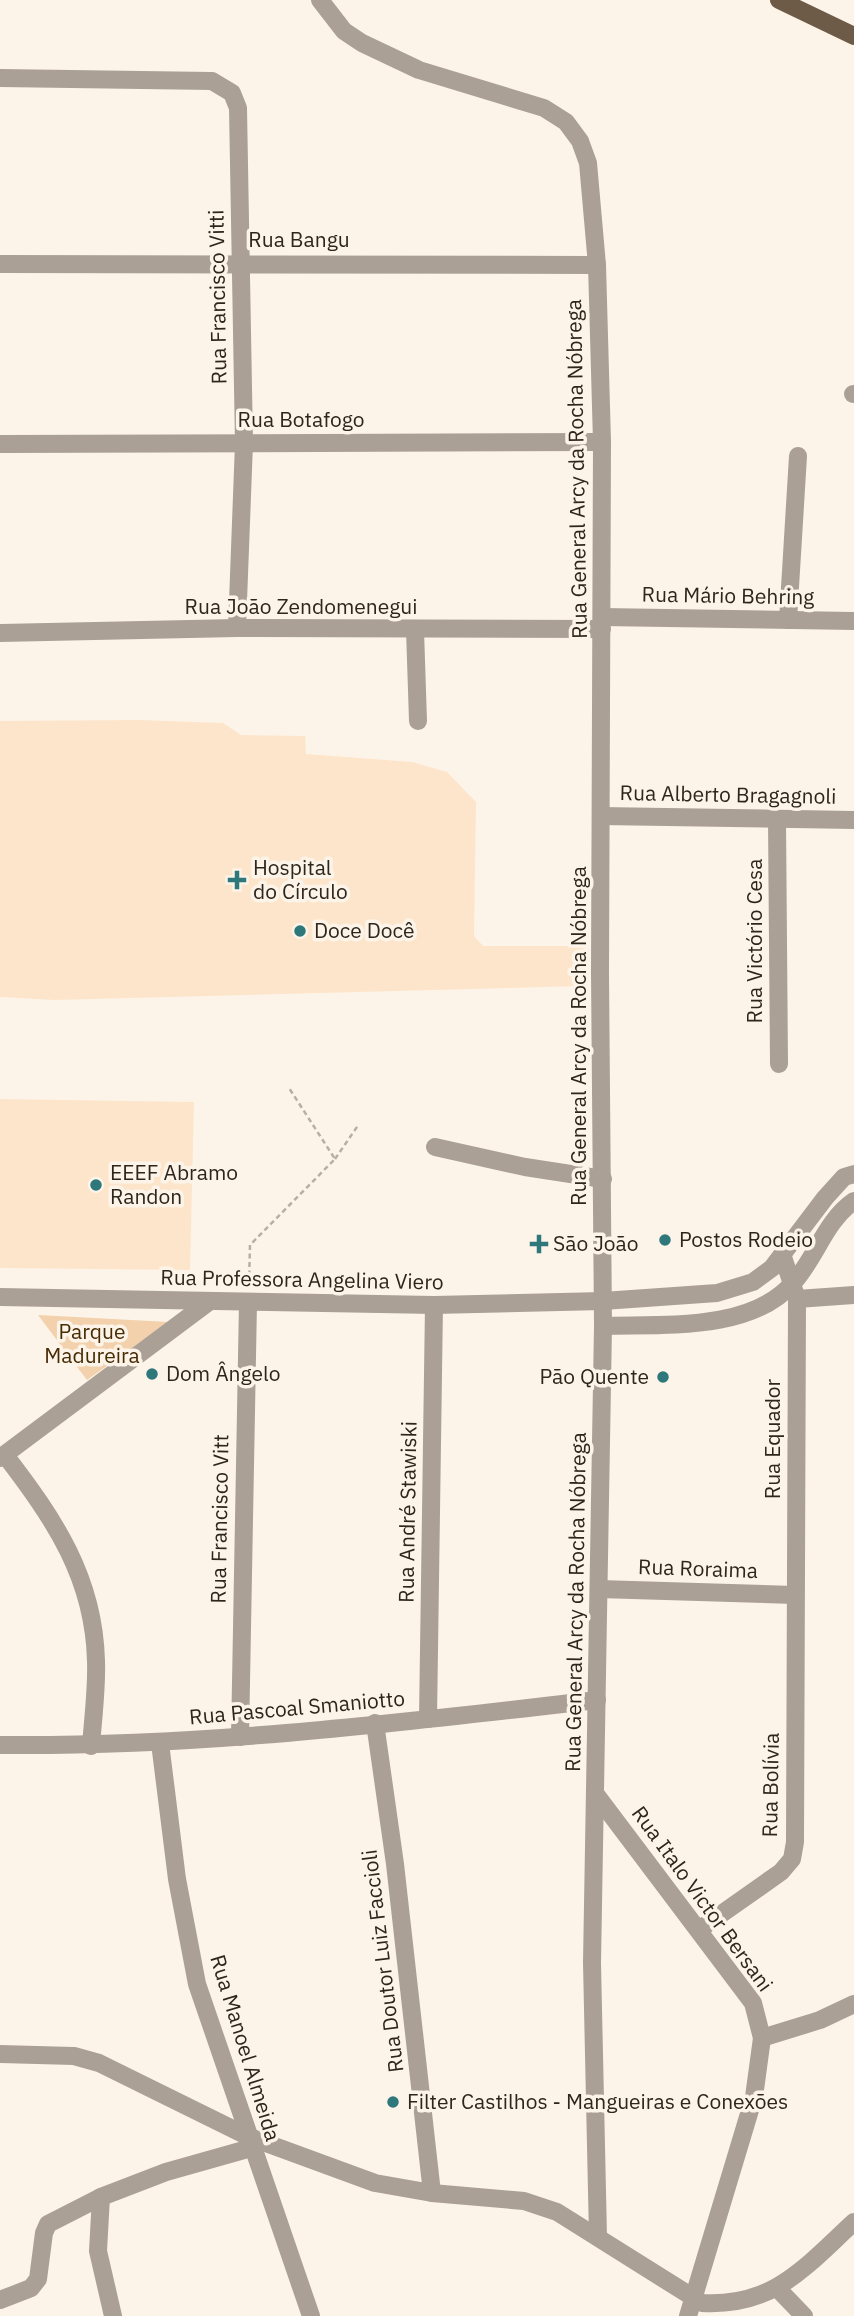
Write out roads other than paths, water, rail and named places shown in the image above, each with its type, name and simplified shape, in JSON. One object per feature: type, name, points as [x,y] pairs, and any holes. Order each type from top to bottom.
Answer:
[{"type":"main road","points":[[779,0],[854,36]]},
{"type":"street","name":"Rua General Arcy da Rocha Nóbrega","points":[[320,0],[344,31],[362,43],[419,70],[544,108],[566,122],[580,141],[588,163],[597,265],[602,442],[603,1326],[597,1796],[592,1963],[598,2237]]},
{"type":"street","name":"Rua Francisco Vitti","points":[[0,78],[212,81],[232,93],[238,108],[244,443],[237,628]]},
{"type":"street","name":"Rua Bangu","points":[[0,264],[240,262],[597,265]]},
{"type":"street","name":"Rua Botafogo","points":[[0,444],[602,442]]},
{"type":"street","points":[[788,620],[797,456]]},
{"type":"street","name":"Rua Mário Behring","points":[[602,623],[854,621]]},
{"type":"street","name":"Rua João Zendomenegui","points":[[0,633],[237,628],[415,630],[602,623]]},
{"type":"street","points":[[415,630],[418,721]]},
{"type":"street","name":"Rua Alberto Bragagnoli","points":[[601,816],[854,820]]},
{"type":"street","name":"Rua Victório Cesa","points":[[777,819],[779,1063]]},
{"type":"street","points":[[435,1147],[525,1167],[603,1179]]},
{"type":"street","name":"Rua Professora Angelina Viero","points":[[0,1297],[434,1306],[603,1301],[717,1293],[753,1282],[783,1257],[825,1198],[844,1177],[854,1174]]},
{"type":"street","points":[[795,1291],[847,1206],[825,1198]]},
{"type":"street","points":[[783,1257],[795,1291]]},
{"type":"street","points":[[603,1326],[722,1319],[747,1314],[795,1291],[854,1295]]},
{"type":"street","name":"Rua Equador","points":[[795,1291],[795,1595]]},
{"type":"street","points":[[717,1293],[722,1319]]},
{"type":"street","points":[[91,1746],[97,1661],[93,1623],[82,1579],[51,1516],[2,1456],[210,1301]]},
{"type":"street","name":"Rua Francisco Vitt","points":[[240,1737],[248,1302]]},
{"type":"street","name":"Rua André Stawiski","points":[[428,1719],[434,1306]]},
{"type":"street","name":"Rua Roraima","points":[[599,1588],[795,1595]]},
{"type":"street","name":"Rua Bolívia","points":[[700,1929],[781,1872],[792,1859],[795,1828],[795,1595]]},
{"type":"street","name":"Rua Pascoal Smaniotto","points":[[0,1745],[91,1746],[240,1737],[597,1700]]},
{"type":"street","name":"Rua Doutor Luiz Faccioli","points":[[375,1724],[395,1864],[432,2193]]},
{"type":"street","name":"Rua Manoel Almeida","points":[[160,1743],[177,1879],[197,1984],[249,2142],[311,2316]]},
{"type":"street","name":"Rua Italo Victor Bersani","points":[[597,1796],[700,1929],[752,2003],[762,2038],[754,2097],[691,2298],[688,2316]]},
{"type":"street","points":[[762,2038],[820,2020],[854,2004]]},
{"type":"street","points":[[0,2054],[62,2055],[99,2063],[249,2142],[375,2183],[432,2193],[524,2201],[557,2212],[691,2298],[702,2302],[728,2304],[752,2300],[777,2288],[854,2222]]},
{"type":"street","points":[[7,2297],[31,2288],[38,2279],[44,2234],[54,2218],[101,2197],[249,2142]]},
{"type":"street","points":[[101,2197],[98,2251],[113,2316]]},
{"type":"street","points":[[777,2288],[804,2316]]},
{"type":"place","name":"Hospital do Círculo","points":[[237,880]]},
{"type":"place","name":"Doce Docê","points":[[300,931]]},
{"type":"place","name":"EEEF Abramo Randon","points":[[96,1185]]},
{"type":"place","name":"Postos Rodeio","points":[[665,1240]]},
{"type":"place","name":"São João","points":[[539,1244]]},
{"type":"place","name":"Dom Ângelo","points":[[152,1374]]},
{"type":"place","name":"Pão Quente","points":[[663,1377]]},
{"type":"place","name":"Filter Castilhos - Mangueiras e Conexões","points":[[393,2102]]},
{"type":"park label","name":"Parque Madureira","points":[[92,1344]]}]
